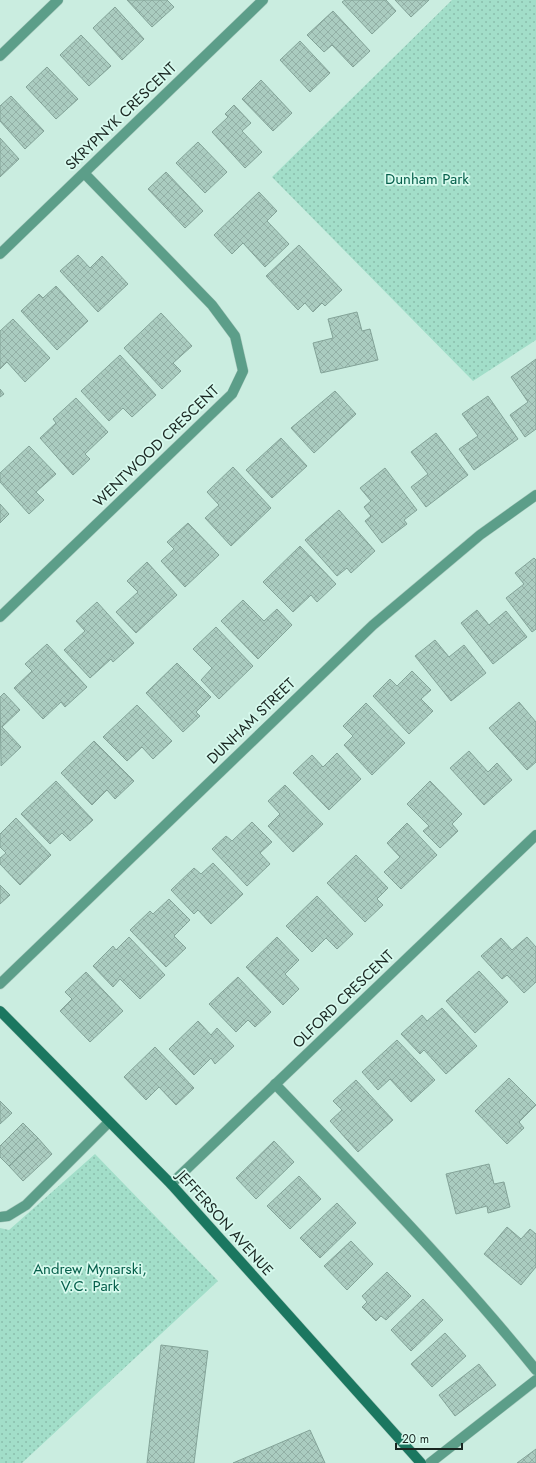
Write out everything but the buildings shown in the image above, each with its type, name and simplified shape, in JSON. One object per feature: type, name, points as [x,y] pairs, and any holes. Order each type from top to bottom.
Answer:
[{"type":"street","points":[[0,56],[58,0]]},
{"type":"street","name":"SKRYPNYK CRESCENT","points":[[0,254],[263,0]]},
{"type":"street","name":"WENTWOOD CRESCENT","points":[[0,617],[232,394],[243,372],[235,336],[212,305],[84,173]]},
{"type":"street","name":"DUNHAM STREET","points":[[0,984],[373,625],[480,535],[536,495]]},
{"type":"street","name":"OLFORD CRESCENT","points":[[171,1184],[536,835]]},
{"type":"street","name":"JEFFERSON AVENUE","points":[[0,1011],[171,1184],[421,1463]]},
{"type":"street","points":[[275,1084],[391,1206],[504,1330],[536,1370]]},
{"type":"street","points":[[0,1217],[8,1216],[26,1205],[109,1122]]},
{"type":"street","points":[[430,1463],[536,1380]]},
{"type":"green space","name":"Dunham Park","points":[[452,0],[536,0],[536,340],[473,381],[272,177]]},
{"type":"green space","name":"Andrew Mynarski, V.C. Park","points":[[95,1154],[218,1281],[22,1463],[0,1463],[0,1228],[9,1230]]}]
